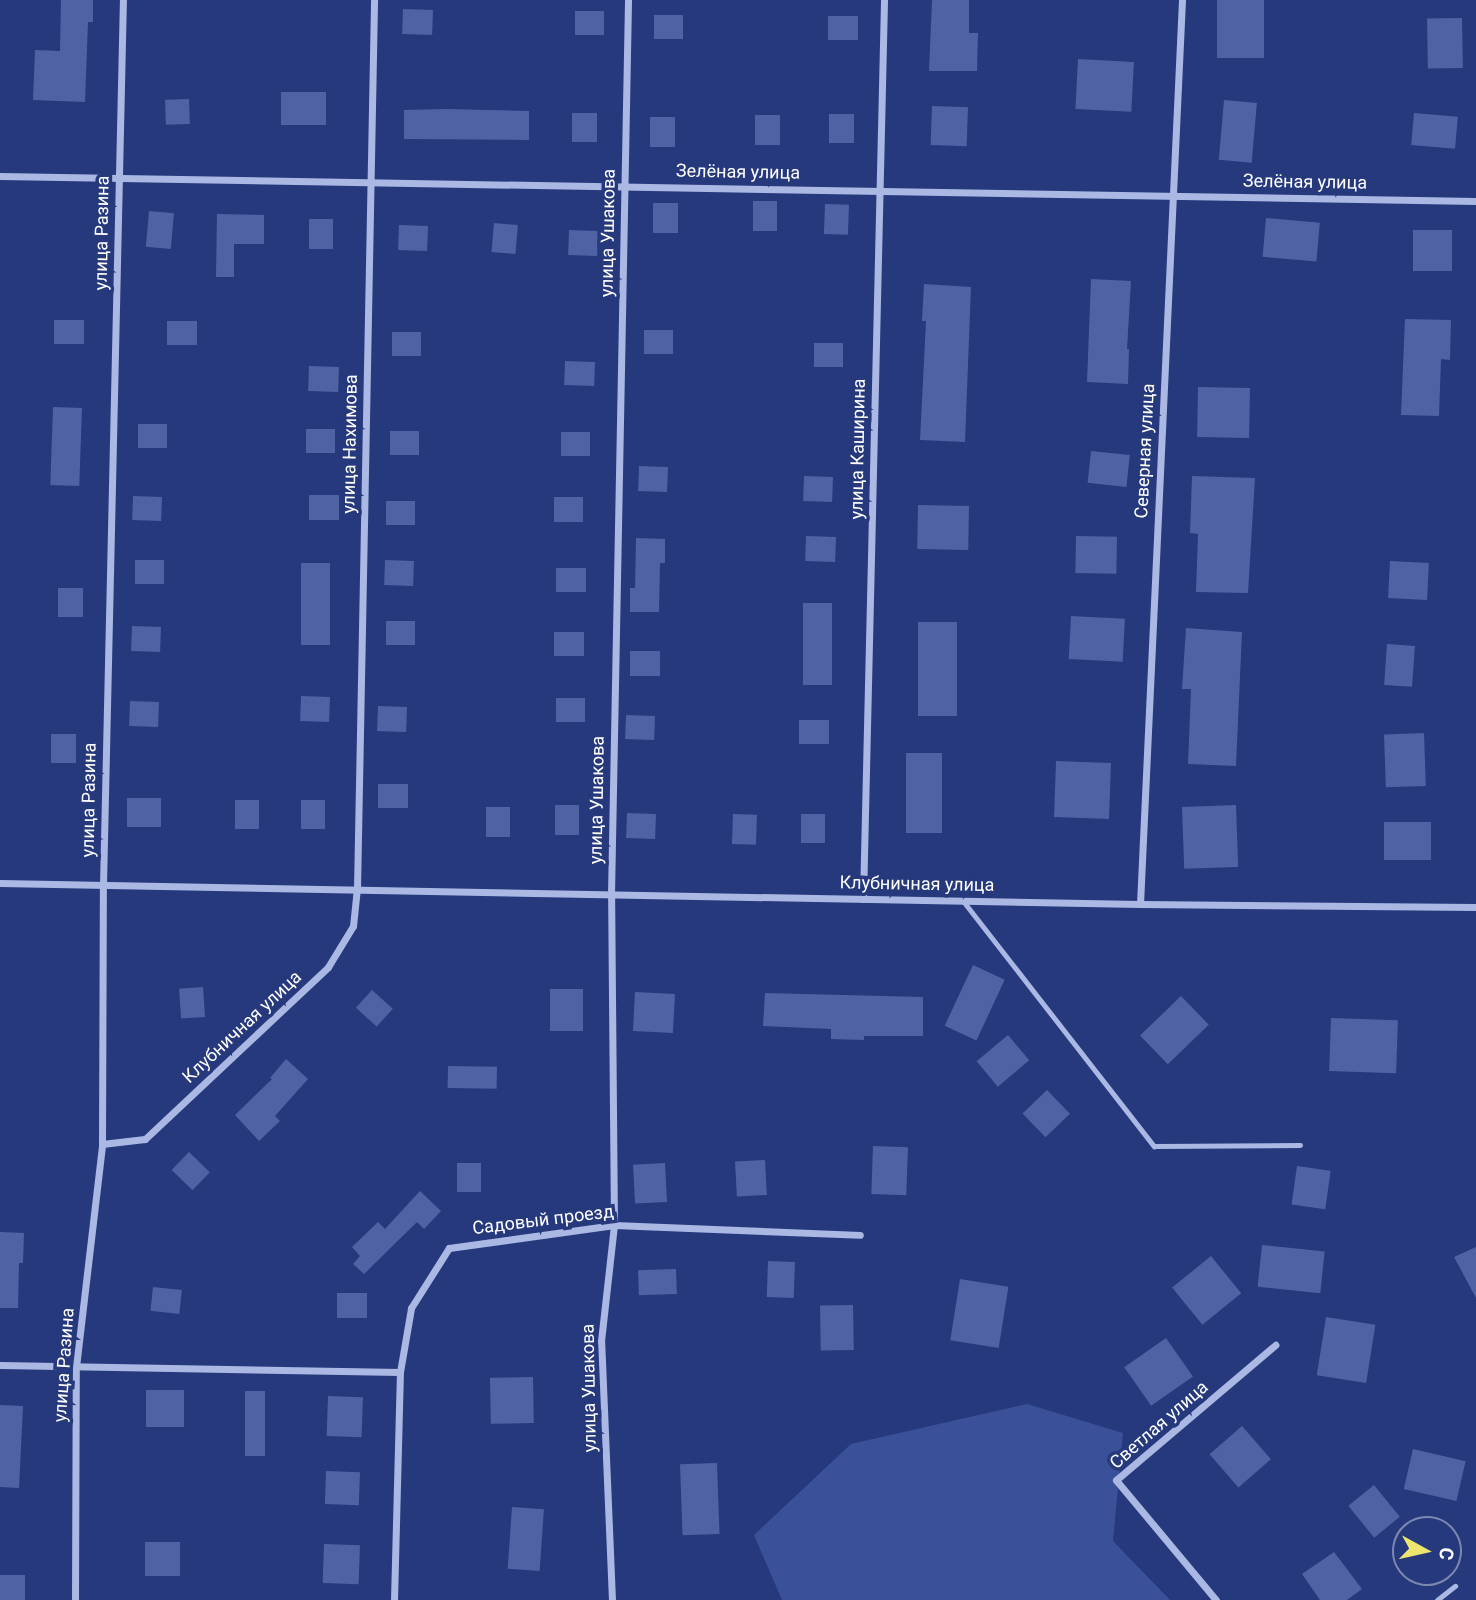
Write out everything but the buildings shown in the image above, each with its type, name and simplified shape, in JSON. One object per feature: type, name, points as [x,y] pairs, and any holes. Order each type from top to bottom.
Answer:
[{"type":"street","name":"улица Разина","points":[[75,1600],[76,1367],[102,1144],[103,885],[123,0]]},
{"type":"street","name":"улица Нахимова","points":[[357,889],[374,0]]},
{"type":"street","name":"улица Ушакова","points":[[612,1600],[601,1341],[614,1225],[611,895],[628,0]]},
{"type":"street","name":"улица Каширина","points":[[863,899],[884,0]]},
{"type":"street","name":"Северная улица","points":[[1140,904],[1182,0]]},
{"type":"street","name":"Зелёная улица","points":[[0,176],[1476,201]]},
{"type":"street","name":"Клубничная улица","points":[[0,883],[1140,904],[1476,907]]},
{"type":"street","name":"Клубничная улица","points":[[102,1144],[145,1139],[328,967],[353,926],[357,889]]},
{"type":"street","name":"Садовый проезд","points":[[394,1600],[400,1371],[411,1307],[449,1248],[614,1225],[860,1235]]},
{"type":"street","name":"Светлая улица","points":[[1216,1600],[1116,1480],[1275,1345]]},
{"type":"street","points":[[0,1365],[400,1371]]},
{"type":"lane","points":[[962,901],[1154,1146],[1300,1145]]},
{"type":"lane","points":[[1437,1600],[1455,1586]]},
{"type":"shaded area","points":[[1027,1404],[1123,1433],[1113,1541],[1170,1600],[782,1600],[754,1535],[851,1444]]}]
